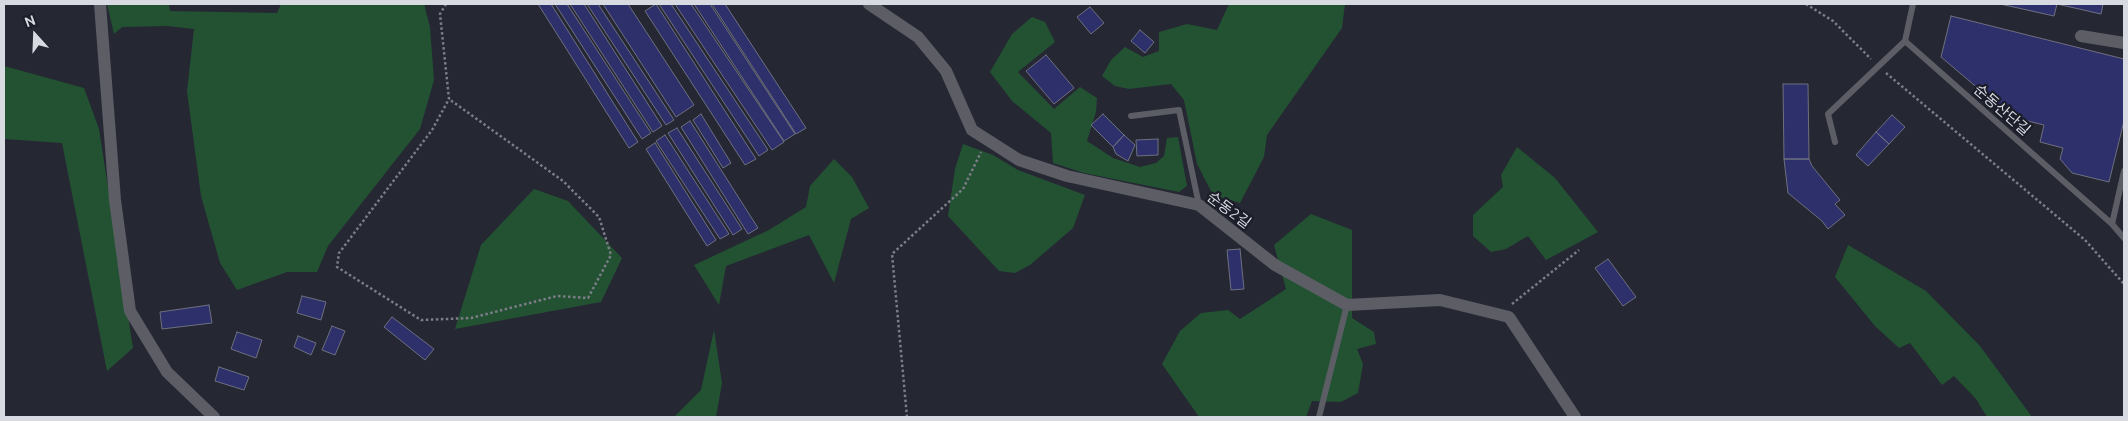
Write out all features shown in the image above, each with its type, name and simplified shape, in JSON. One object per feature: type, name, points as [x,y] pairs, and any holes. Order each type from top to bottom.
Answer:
[{"type":"street","points":[[100,4],[115,200],[130,311],[167,372],[214,417]]},
{"type":"street","name":"순동2길","points":[[869,4],[918,37],[946,71],[972,130],[987,140],[1019,160],[1067,176],[1199,205],[1275,265],[1347,305]]},
{"type":"street","points":[[2081,36],[2124,43]]},
{"type":"street","points":[[1347,305],[1440,300],[1509,317],[1575,417]]},
{"type":"lane","points":[[1835,142],[1828,114],[1905,41],[1913,4]]},
{"type":"lane","name":"순동산단길","points":[[1905,41],[2112,224],[2124,238]]},
{"type":"lane","points":[[1131,116],[1179,110],[1199,205]]},
{"type":"lane","points":[[2112,224],[2124,171]]},
{"type":"lane","points":[[1319,417],[1347,305]]},
{"type":"path","points":[[446,4],[440,14],[449,99],[432,130],[339,253],[337,267],[421,320],[471,318],[557,296],[588,298],[611,255],[599,218],[562,181],[449,99]]},
{"type":"path","points":[[1806,4],[1834,21],[1879,66],[2085,240],[2124,284]]},
{"type":"path","points":[[907,417],[892,254],[963,189],[987,140]]},
{"type":"path","points":[[1499,315],[1579,250]]},
{"type":"green space","points":[[107,4],[169,4],[170,11],[277,13],[281,4],[424,4],[430,27],[434,80],[420,129],[328,246],[317,272],[287,272],[237,290],[220,263],[201,196],[187,91],[194,29],[167,26],[122,27],[114,34]]},
{"type":"green space","points":[[1229,4],[1345,4],[1342,28],[1267,135],[1264,157],[1240,203],[1213,195],[1197,164],[1184,100],[1171,84],[1129,89],[1115,86],[1102,76],[1111,60],[1125,47],[1143,57],[1159,51],[1159,32],[1187,24],[1217,30]]},
{"type":"green space","points":[[1032,17],[1045,22],[1055,42],[1018,72],[1054,109],[1080,87],[1097,98],[1096,112],[1087,141],[1113,158],[1140,167],[1156,163],[1164,156],[1167,138],[1178,137],[1187,186],[1179,192],[1084,173],[1053,163],[1051,133],[1012,101],[990,72],[1012,34]]},
{"type":"green space","points":[[4,66],[84,88],[99,129],[133,348],[107,371],[62,143],[4,139]]},
{"type":"green space","points":[[963,144],[993,155],[1018,170],[1085,195],[1073,228],[1030,265],[1015,273],[999,271],[948,216],[955,169]]},
{"type":"green space","points":[[1517,147],[1555,178],[1598,232],[1546,260],[1528,236],[1506,249],[1491,252],[1473,236],[1473,215],[1503,187],[1501,175]]},
{"type":"green space","points":[[834,159],[852,177],[869,208],[851,219],[834,283],[809,235],[726,266],[719,305],[694,265],[769,230],[806,207],[810,186]]},
{"type":"green space","points":[[534,189],[568,201],[622,258],[601,302],[455,329],[481,245]]},
{"type":"green space","points":[[1311,214],[1352,230],[1352,318],[1374,332],[1376,344],[1357,349],[1363,364],[1358,393],[1341,402],[1312,401],[1306,417],[1199,417],[1162,364],[1180,331],[1201,313],[1228,310],[1240,319],[1286,289],[1274,245]]},
{"type":"green space","points":[[1848,245],[1926,291],[1980,346],[2032,417],[1987,417],[1976,399],[1954,376],[1942,385],[1910,343],[1899,348],[1875,326],[1835,277]]},
{"type":"green space","points":[[714,330],[722,383],[716,417],[674,417],[701,390]]},
{"type":"building","points":[[538,4],[551,4],[638,142],[629,148]]},
{"type":"building","points":[[555,4],[567,4],[651,133],[642,139]]},
{"type":"building","points":[[570,4],[584,4],[662,126],[653,132]]},
{"type":"building","points":[[587,4],[598,4],[674,120],[666,125]]},
{"type":"building","points":[[603,4],[628,4],[694,105],[676,117]]},
{"type":"building","points":[[656,4],[756,159],[745,165],[645,11]]},
{"type":"building","points":[[659,4],[671,4],[768,150],[759,156]]},
{"type":"building","points":[[675,4],[691,4],[784,142],[772,150]]},
{"type":"building","points":[[694,4],[710,4],[795,134],[784,141]]},
{"type":"building","points":[[712,4],[725,4],[806,128],[796,134]]},
{"type":"building","points":[[2000,4],[2057,4],[2054,16]]},
{"type":"building","points":[[2057,4],[2103,4],[2101,14]]},
{"type":"building","points":[[1090,7],[1104,23],[1091,34],[1077,17]]},
{"type":"building","points":[[1951,16],[2124,59],[2124,121],[2109,182],[2072,173],[2060,159],[2063,148],[2040,142],[2044,125],[2012,117],[1941,57]]},
{"type":"building","points":[[1140,30],[1154,42],[1145,53],[1131,41]]},
{"type":"building","points":[[1046,55],[1074,88],[1054,104],[1026,71]]},
{"type":"building","points":[[1783,84],[1808,84],[1809,159],[1784,159]]},
{"type":"building","points":[[701,114],[731,163],[723,168],[693,120]]},
{"type":"building","points":[[1103,114],[1124,135],[1113,147],[1091,125]]},
{"type":"building","points":[[1892,115],[1905,127],[1889,144],[1876,132]]},
{"type":"building","points":[[690,121],[758,228],[748,234],[681,127]]},
{"type":"building","points":[[677,128],[742,229],[733,235],[668,133]]},
{"type":"building","points":[[1876,132],[1889,144],[1868,166],[1856,155]]},
{"type":"building","points":[[665,135],[729,234],[720,239],[656,141]]},
{"type":"building","points":[[1124,135],[1135,145],[1128,161],[1116,154],[1113,147]]},
{"type":"building","points":[[1158,139],[1158,155],[1137,156],[1136,140]]},
{"type":"building","points":[[655,143],[716,240],[707,246],[646,149]]},
{"type":"building","points":[[1784,159],[1809,159],[1812,166],[1840,200],[1835,204],[1845,215],[1828,229],[1822,221],[1788,193]]},
{"type":"building","points":[[1240,249],[1244,289],[1231,290],[1227,250]]},
{"type":"building","points":[[1608,259],[1636,297],[1623,306],[1595,268]]},
{"type":"building","points":[[302,296],[326,302],[321,320],[297,313]]},
{"type":"building","points":[[209,305],[212,323],[162,329],[160,312]]},
{"type":"building","points":[[392,317],[434,349],[425,360],[384,327]]},
{"type":"building","points":[[332,326],[345,331],[335,355],[322,350]]},
{"type":"building","points":[[237,332],[262,340],[256,358],[231,349]]},
{"type":"building","points":[[298,336],[316,343],[311,355],[294,347]]},
{"type":"building","points":[[219,367],[249,377],[244,390],[215,381]]}]
